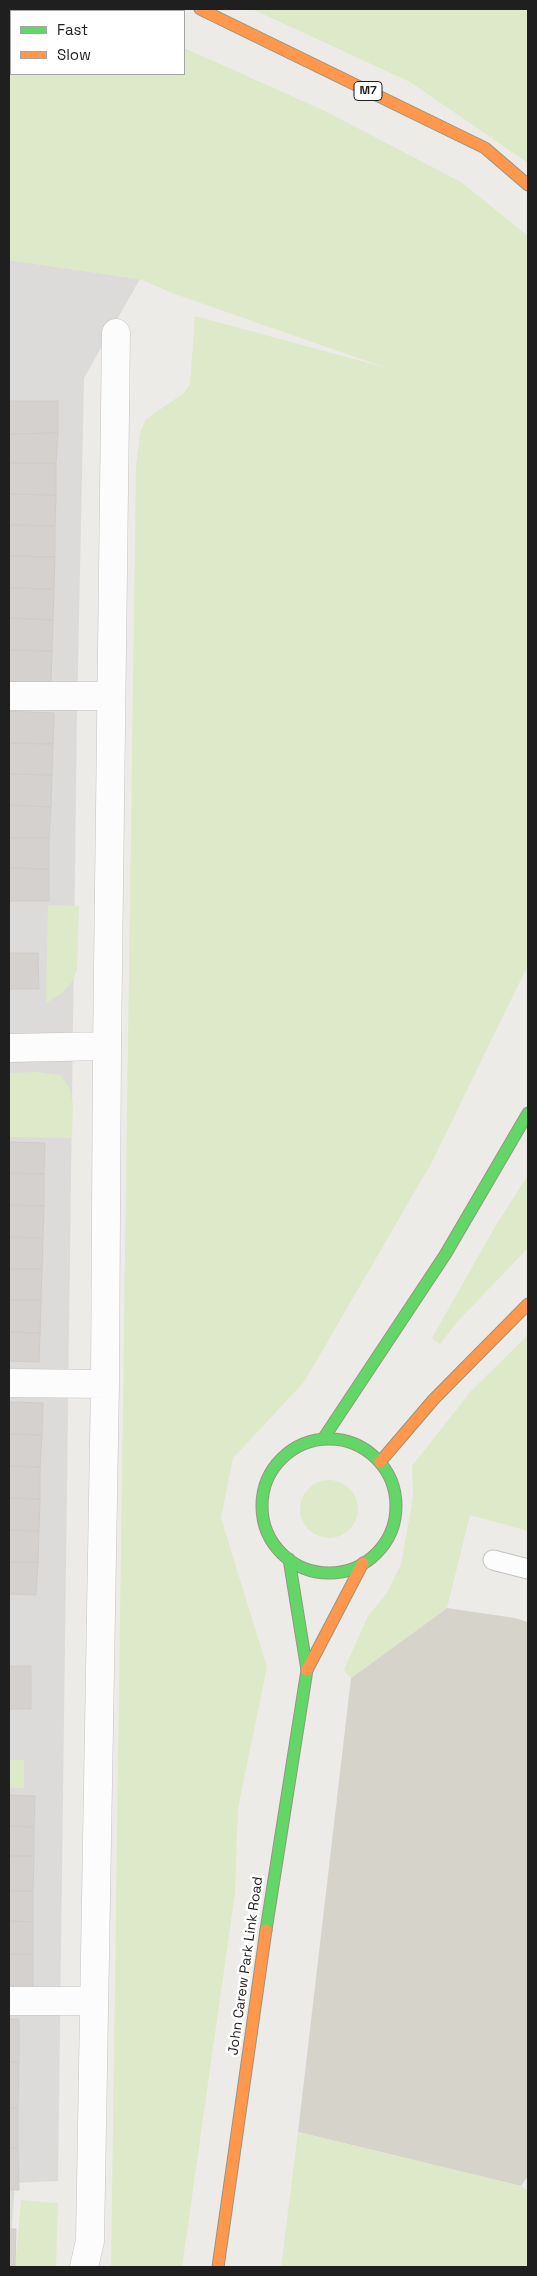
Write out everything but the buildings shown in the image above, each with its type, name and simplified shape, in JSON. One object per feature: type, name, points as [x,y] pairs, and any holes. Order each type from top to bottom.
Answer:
[{"type":"main road","name":"M7","points":[[200,9],[485,148],[528,185]]},
{"type":"main road","points":[[323,1438],[348,1404],[445,1255],[528,1113]]},
{"type":"main road","points":[[380,1462],[434,1399],[528,1304]]},
{"type":"main road","points":[[323,1438],[339,1439],[368,1451],[380,1462],[391,1482],[396,1503],[393,1526],[386,1540],[376,1553],[363,1563],[345,1571],[325,1573],[306,1569],[288,1559],[274,1545],[265,1527],[261,1507],[264,1487],[272,1469],[286,1454],[303,1444],[323,1438]]},
{"type":"main road","name":"John Carew Park Link Road","points":[[288,1559],[307,1670]]},
{"type":"main road","name":"John Carew Park Link Road","points":[[218,2267],[266,1927],[307,1670],[363,1563]]},
{"type":"street","points":[[84,2267],[90,2241],[105,1384],[107,1046],[116,333]]},
{"type":"street","points":[[9,696],[111,696]]},
{"type":"street","points":[[9,1048],[107,1046]]},
{"type":"street","points":[[9,1383],[105,1384]]},
{"type":"street","points":[[9,2001],[93,2002]]},
{"type":"lane","points":[[493,1560],[528,1569]]},
{"type":"shaded area","points":[[9,260],[140,279],[84,378],[77,716],[58,2181],[15,2183],[9,2267]]},
{"type":"shaded area","points":[[447,1608],[515,1618],[528,1622],[528,2176],[521,2186],[298,2132],[351,1678]]},
{"type":"green space","points":[[9,9],[97,10],[10,10],[10,75],[185,75],[185,48],[323,110],[461,182],[528,236],[528,965],[432,1162],[304,1382],[233,1458],[221,1518],[267,1667],[238,1808],[235,1893],[182,2267],[111,2267],[136,465],[140,433],[146,419],[184,393],[190,384],[195,316],[387,368],[172,293],[140,279],[9,260]]},
{"type":"green space","points":[[252,9],[528,9],[528,163],[410,82]]},
{"type":"green space","points":[[48,905],[79,906],[77,970],[72,982],[62,993],[46,1003]]},
{"type":"green space","points":[[36,1072],[61,1075],[69,1088],[73,1104],[72,1138],[9,1137],[9,1073]]},
{"type":"green space","points":[[528,1175],[528,1248],[458,1321],[440,1344],[432,1338],[496,1225]]},
{"type":"green space","points":[[528,1335],[528,1531],[470,1515],[447,1608],[351,1678],[344,1670],[368,1616],[387,1593],[401,1564],[413,1497],[412,1466],[471,1391]]},
{"type":"green space","points":[[329,1480],[345,1485],[353,1493],[358,1509],[353,1525],[345,1533],[329,1538],[313,1533],[305,1525],[300,1509],[305,1493],[313,1485]]},
{"type":"green space","points":[[9,1760],[24,1760],[24,1788],[9,1788]]},
{"type":"green space","points":[[298,2132],[521,2186],[528,2191],[528,2267],[281,2267]]},
{"type":"green space","points":[[21,2200],[58,2203],[56,2267],[15,2267]]},
{"type":"traffic: fast","points":[[323,1439],[445,1255],[528,1113]]},
{"type":"traffic: fast","points":[[329,1439],[355,1444],[376,1459],[391,1480],[396,1506],[391,1532],[376,1553],[355,1568],[329,1573],[303,1568],[282,1553],[267,1532],[262,1506],[267,1480],[282,1459],[303,1444],[329,1439]]},
{"type":"traffic: fast","points":[[266,1930],[307,1670],[289,1559]]},
{"type":"traffic: slow","points":[[200,9],[485,148],[528,185]]},
{"type":"traffic: slow","points":[[380,1462],[434,1399],[528,1304]]},
{"type":"traffic: slow","points":[[307,1670],[363,1563]]},
{"type":"traffic: slow","points":[[218,2267],[266,1930]]}]
